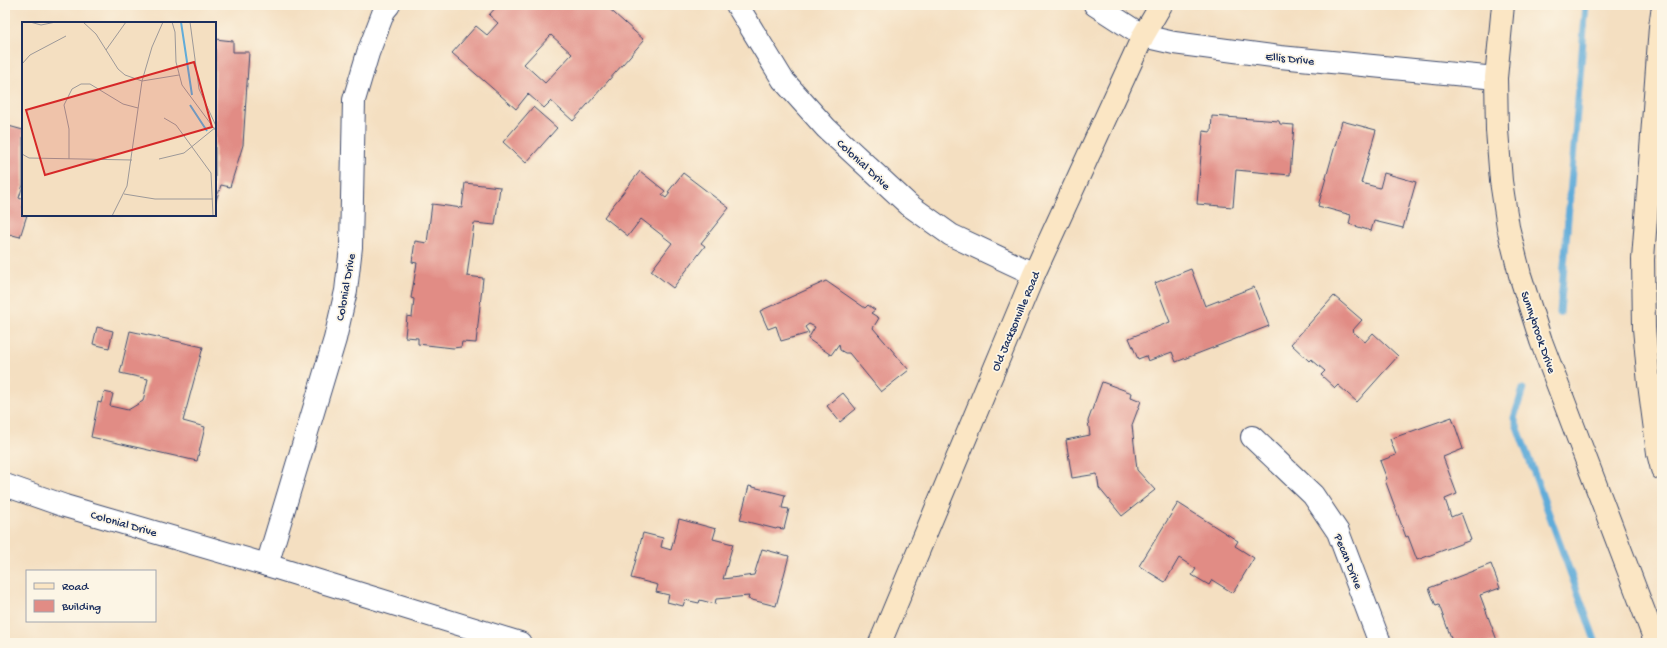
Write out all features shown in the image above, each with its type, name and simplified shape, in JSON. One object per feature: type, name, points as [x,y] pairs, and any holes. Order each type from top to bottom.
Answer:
[{"type":"main road","name":"Old Jacksonville Road","points":[[880,643],[1034,274],[1143,36],[1162,5]]},
{"type":"main road","name":"Sunnybrook Drive","points":[[1503,5],[1496,78],[1497,130],[1501,181],[1508,227],[1520,275],[1541,342],[1656,643]]},
{"type":"main road","points":[[1662,12],[1643,259],[1644,328],[1649,384],[1658,453],[1662,469]]},
{"type":"street","name":"Colonial Drive","points":[[267,565],[335,339],[346,291],[352,247],[354,100],[368,53],[384,11],[389,5]]},
{"type":"street","name":"Colonial Drive","points":[[737,5],[783,80],[826,128],[909,205],[951,235],[1034,274]]},
{"type":"street","name":"Ellis Drive","points":[[1095,5],[1143,36],[1174,43],[1280,57],[1496,78]]},
{"type":"street","name":"Pecan Drive","points":[[1252,437],[1313,495],[1338,532],[1380,643]]},
{"type":"street","name":"Colonial Drive","points":[[5,486],[65,506],[267,565],[520,643]]},
{"type":"building","points":[[498,5],[605,5],[644,40],[573,121],[551,101],[544,108],[528,94],[516,109],[452,53],[476,26],[487,35],[498,23],[489,15]],"holes":[[[551,35],[572,54],[545,83],[524,64]]]},
{"type":"building","points":[[1409,5],[1435,5],[1435,9]]},
{"type":"building","points":[[216,39],[233,41],[233,52],[249,52],[243,145],[230,187],[221,185],[216,201]]},
{"type":"building","points":[[533,107],[557,128],[526,163],[503,142]]},
{"type":"building","points":[[1212,116],[1279,121],[1280,124],[1294,125],[1290,175],[1236,170],[1233,207],[1197,204],[1203,131],[1211,132]]},
{"type":"building","points":[[1342,121],[1376,130],[1361,183],[1380,188],[1384,173],[1416,182],[1403,228],[1374,221],[1371,231],[1349,224],[1351,215],[1318,206]]},
{"type":"building","points":[[5,125],[22,130],[22,188],[19,198],[22,200],[22,216],[27,216],[20,237],[5,233]]},
{"type":"building","points":[[640,171],[665,191],[662,195],[666,198],[670,193],[668,192],[683,173],[729,208],[701,243],[705,246],[673,288],[651,271],[672,243],[641,219],[628,236],[604,217]]},
{"type":"building","points":[[465,183],[500,187],[495,225],[474,223],[467,276],[483,278],[476,343],[462,342],[461,347],[453,348],[418,344],[418,338],[405,337],[407,316],[412,317],[414,299],[411,298],[417,263],[412,262],[415,241],[427,243],[432,204],[462,208]]},
{"type":"building","points":[[1191,269],[1205,306],[1254,287],[1269,326],[1176,362],[1172,352],[1148,361],[1146,356],[1138,359],[1129,338],[1170,322],[1155,283]]},
{"type":"building","points":[[826,281],[865,308],[868,305],[875,310],[871,313],[879,318],[873,328],[909,370],[881,392],[849,353],[845,353],[840,350],[839,344],[831,355],[808,339],[815,327],[809,324],[805,327],[809,333],[781,341],[776,326],[768,329],[760,311]]},
{"type":"building","points":[[1334,296],[1362,320],[1352,331],[1365,342],[1373,333],[1398,356],[1357,402],[1338,385],[1335,388],[1321,375],[1325,371],[1311,359],[1309,361],[1291,344]]},
{"type":"building","points":[[97,327],[113,331],[109,348],[93,344]]},
{"type":"building","points":[[130,331],[203,347],[183,421],[205,427],[197,461],[91,437],[98,402],[101,403],[104,392],[113,394],[110,406],[128,410],[143,401],[148,379],[120,373]]},
{"type":"building","points":[[1102,382],[1132,393],[1131,397],[1141,401],[1132,425],[1137,470],[1155,490],[1122,516],[1099,488],[1097,474],[1072,478],[1066,440],[1090,435],[1088,421]]},
{"type":"building","points":[[843,393],[856,409],[840,422],[827,406]]},
{"type":"building","points":[[1452,417],[1463,449],[1443,457],[1457,494],[1445,499],[1451,517],[1461,513],[1471,540],[1417,560],[1408,536],[1406,537],[1385,480],[1387,479],[1380,461],[1396,455],[1390,439]]},
{"type":"building","points":[[749,486],[785,495],[782,508],[789,509],[784,529],[776,529],[740,520]]},
{"type":"building","points":[[1178,503],[1238,541],[1235,546],[1254,558],[1233,593],[1212,580],[1209,585],[1192,575],[1196,569],[1179,558],[1165,582],[1139,566]]},
{"type":"building","points":[[679,519],[716,529],[713,539],[733,544],[723,579],[754,575],[762,549],[789,556],[776,606],[748,599],[749,596],[716,599],[715,604],[700,600],[699,603],[685,600],[683,606],[667,602],[669,595],[656,592],[658,585],[631,578],[643,533],[663,538],[661,547],[671,550]]},
{"type":"building","points":[[1491,564],[1500,588],[1480,595],[1498,643],[1453,643],[1439,605],[1436,606],[1429,588]]},
{"type":"waterway","points":[[1560,313],[1586,5]]},
{"type":"waterway","points":[[1523,389],[1514,418],[1596,643]]}]
